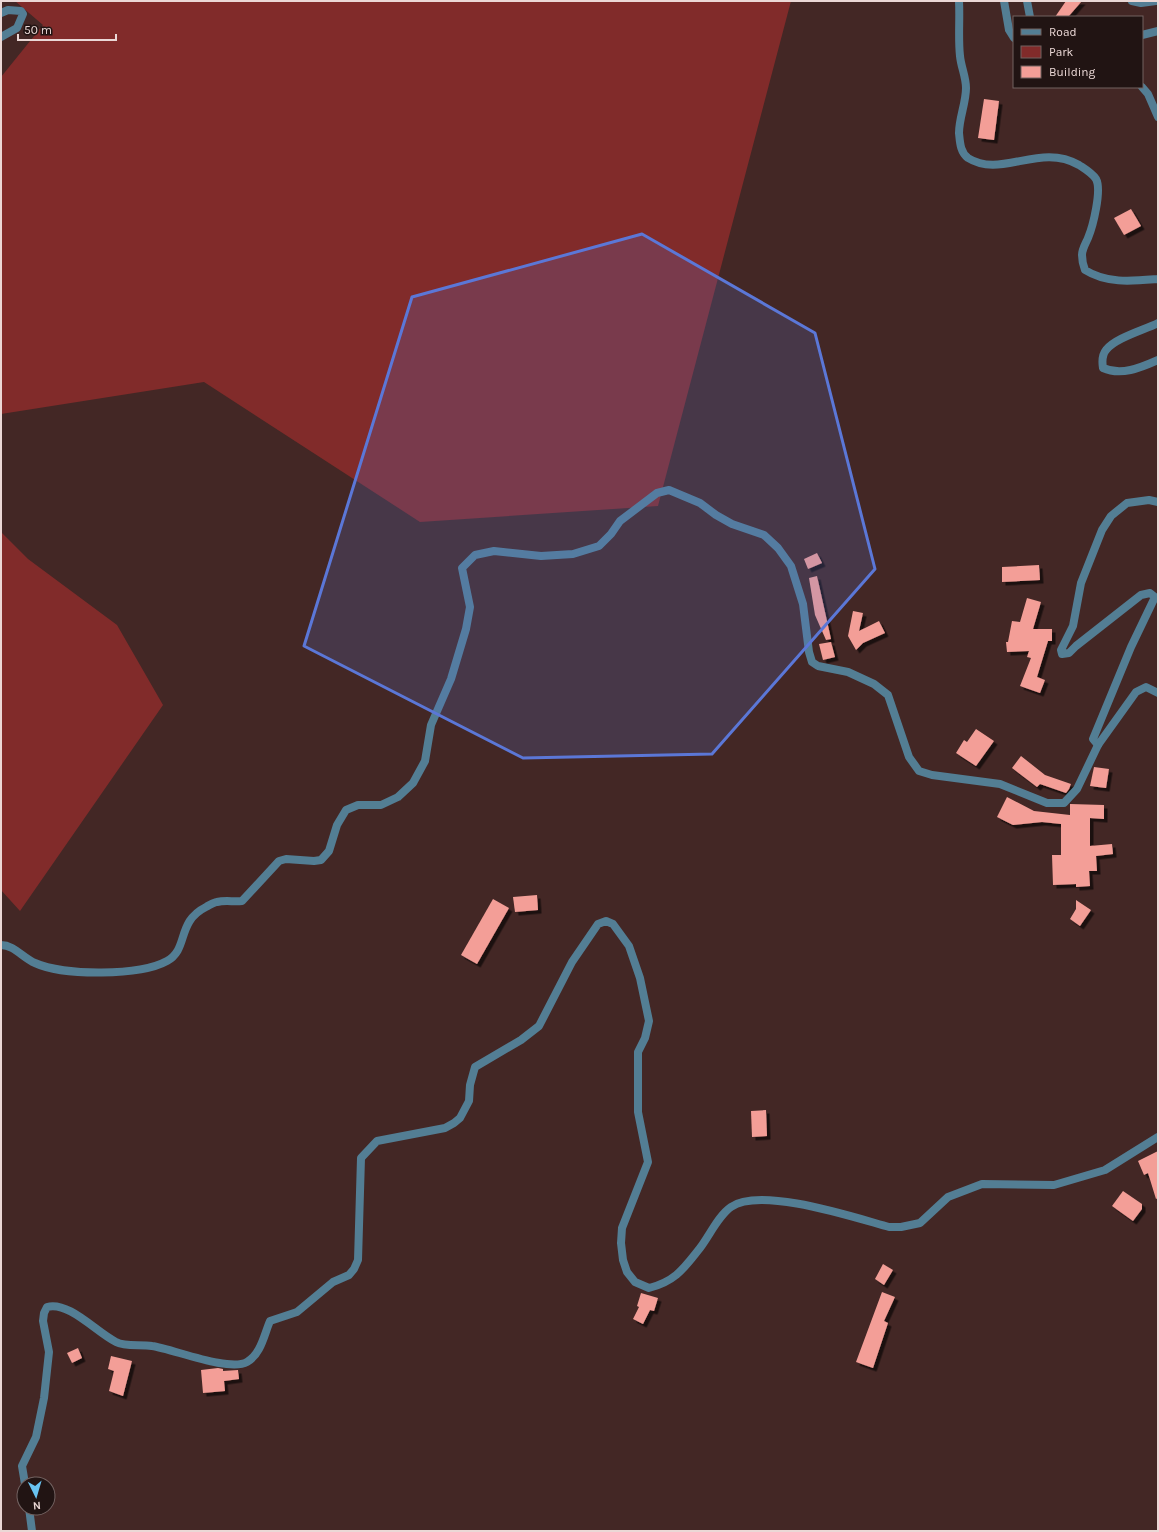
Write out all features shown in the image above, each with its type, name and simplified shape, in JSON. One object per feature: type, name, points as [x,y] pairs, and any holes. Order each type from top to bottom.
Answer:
[{"type":"street","points":[[959,1],[960,56],[965,74],[966,89],[959,133],[960,147],[966,157],[980,164],[1011,164],[1036,157],[1054,156],[1073,162],[1089,171],[1096,179],[1098,189],[1089,237],[1082,253],[1085,270],[1106,278],[1124,281],[1158,279]]},
{"type":"street","points":[[1004,1],[1009,30],[1013,36]]},
{"type":"street","points":[[1027,1],[1030,16]]},
{"type":"street","points":[[1132,1],[1141,3],[1156,1]]},
{"type":"street","points":[[1,13],[16,10],[21,11],[23,14],[17,28],[1,37]]},
{"type":"street","points":[[1143,35],[1158,31]]},
{"type":"street","points":[[1143,88],[1148,94],[1158,117]]},
{"type":"street","points":[[1158,322],[1118,341],[1106,350],[1101,361],[1103,368],[1113,372],[1133,369],[1158,360]]},
{"type":"street","points":[[1,945],[9,945],[36,964],[73,972],[137,970],[151,967],[166,962],[175,956],[186,925],[200,910],[218,902],[242,901],[279,861],[286,859],[321,860],[329,852],[337,825],[346,810],[358,805],[381,805],[398,797],[413,783],[425,761],[431,725],[451,679],[466,629],[470,607],[462,568],[475,555],[494,551],[541,556],[573,554],[599,546],[611,534],[620,521],[657,493],[669,490],[700,503],[716,515],[732,524],[764,535],[778,548],[791,566],[803,604],[809,652],[812,662],[818,666],[848,672],[874,684],[888,695],[909,757],[919,771],[932,775],[1000,784],[1047,803],[1064,804],[1077,789],[1098,745],[1136,692],[1146,687],[1158,693]]},
{"type":"street","points":[[1098,745],[1093,740],[1131,646],[1155,597],[1150,593],[1142,596],[1076,646],[1069,653],[1062,654],[1061,650],[1073,626],[1081,583],[1102,530],[1111,516],[1127,503],[1149,500],[1158,502]]},
{"type":"street","points":[[24,1476],[22,1466],[36,1437],[44,1398],[49,1352],[43,1321],[44,1313],[47,1307],[54,1305],[69,1310],[117,1342],[152,1346],[210,1361],[232,1364],[245,1363],[252,1359],[262,1344],[270,1321],[297,1312],[334,1282],[349,1275],[354,1269],[358,1260],[361,1158],[377,1141],[445,1128],[460,1118],[469,1101],[471,1080],[475,1067],[521,1040],[539,1026],[572,962],[598,924],[606,921],[613,924],[629,946],[640,978],[649,1021],[645,1038],[638,1052],[638,1112],[648,1162],[622,1228],[621,1243],[622,1260],[627,1272],[635,1282],[649,1288],[663,1285],[679,1275],[732,1206],[754,1200],[807,1204],[888,1227],[901,1227],[920,1223],[948,1197],[982,1184],[1054,1185],[1105,1170],[1158,1137]]},
{"type":"street","points":[[30,1516],[32,1531]]},
{"type":"highlighted area","points":[[642,234],[815,333],[875,569],[712,754],[523,758],[304,646],[412,297]]},
{"type":"green space","points":[[15,1],[791,1],[658,506],[420,522],[204,382],[1,414],[1,77],[43,25]]},
{"type":"green space","points":[[1,532],[28,559],[117,625],[163,705],[20,911],[1,890]]},
{"type":"building","points":[[1066,1],[1082,1],[1069,16],[1056,16]]},
{"type":"building","points":[[984,99],[999,101],[994,140],[978,138]]},
{"type":"building","points":[[1131,209],[1141,226],[1124,235],[1114,218]]},
{"type":"building","points":[[817,553],[822,563],[808,569],[804,559]]},
{"type":"building","points":[[1039,565],[1040,580],[1002,582],[1002,567]]},
{"type":"building","points":[[817,576],[831,639],[826,640],[815,615],[809,578]]},
{"type":"building","points":[[1027,598],[1041,602],[1033,629],[1052,629],[1052,641],[1048,641],[1037,677],[1045,680],[1040,693],[1020,686],[1031,658],[1027,657],[1029,651],[1007,652],[1006,642],[1008,642],[1012,621],[1020,622]]},
{"type":"building","points":[[853,611],[863,613],[859,631],[879,621],[885,633],[863,643],[856,650],[848,636]]},
{"type":"building","points":[[831,642],[835,657],[823,660],[819,644]]},
{"type":"building","points":[[976,729],[994,741],[976,766],[956,753],[964,740],[967,742]]},
{"type":"building","points":[[1021,756],[1045,775],[1071,784],[1066,793],[1040,784],[1037,787],[1012,768]]},
{"type":"building","points":[[1094,767],[1109,769],[1106,788],[1090,786]]},
{"type":"building","points":[[1007,797],[1034,811],[1070,815],[1070,804],[1104,805],[1104,819],[1090,818],[1090,846],[1112,844],[1113,854],[1096,856],[1097,871],[1089,871],[1090,886],[1076,887],[1076,884],[1053,885],[1052,855],[1061,855],[1061,824],[1042,822],[1013,825],[997,817]]},
{"type":"building","points":[[537,895],[538,910],[515,912],[513,897]]},
{"type":"building","points":[[493,899],[509,908],[477,964],[461,955]]},
{"type":"building","points":[[1076,900],[1091,910],[1080,926],[1070,919],[1076,909]]},
{"type":"building","points":[[766,1110],[767,1136],[752,1137],[751,1111]]},
{"type":"building","points":[[1158,1151],[1158,1198],[1156,1199],[1148,1173],[1144,1175],[1138,1161]]},
{"type":"building","points":[[1123,1191],[1142,1204],[1142,1209],[1133,1221],[1112,1206]]},
{"type":"building","points":[[883,1264],[893,1270],[884,1285],[875,1279]]},
{"type":"building","points":[[882,1292],[895,1297],[884,1321],[888,1323],[873,1368],[856,1362]]},
{"type":"building","points":[[641,1293],[658,1298],[654,1311],[650,1310],[643,1324],[633,1319],[639,1307],[637,1306]]},
{"type":"building","points":[[78,1348],[82,1358],[72,1363],[67,1353]]},
{"type":"building","points":[[111,1356],[132,1361],[123,1396],[109,1391],[114,1371],[108,1369]]},
{"type":"building","points":[[218,1368],[223,1369],[223,1371],[238,1370],[239,1379],[224,1381],[225,1391],[203,1393],[201,1370]]}]
